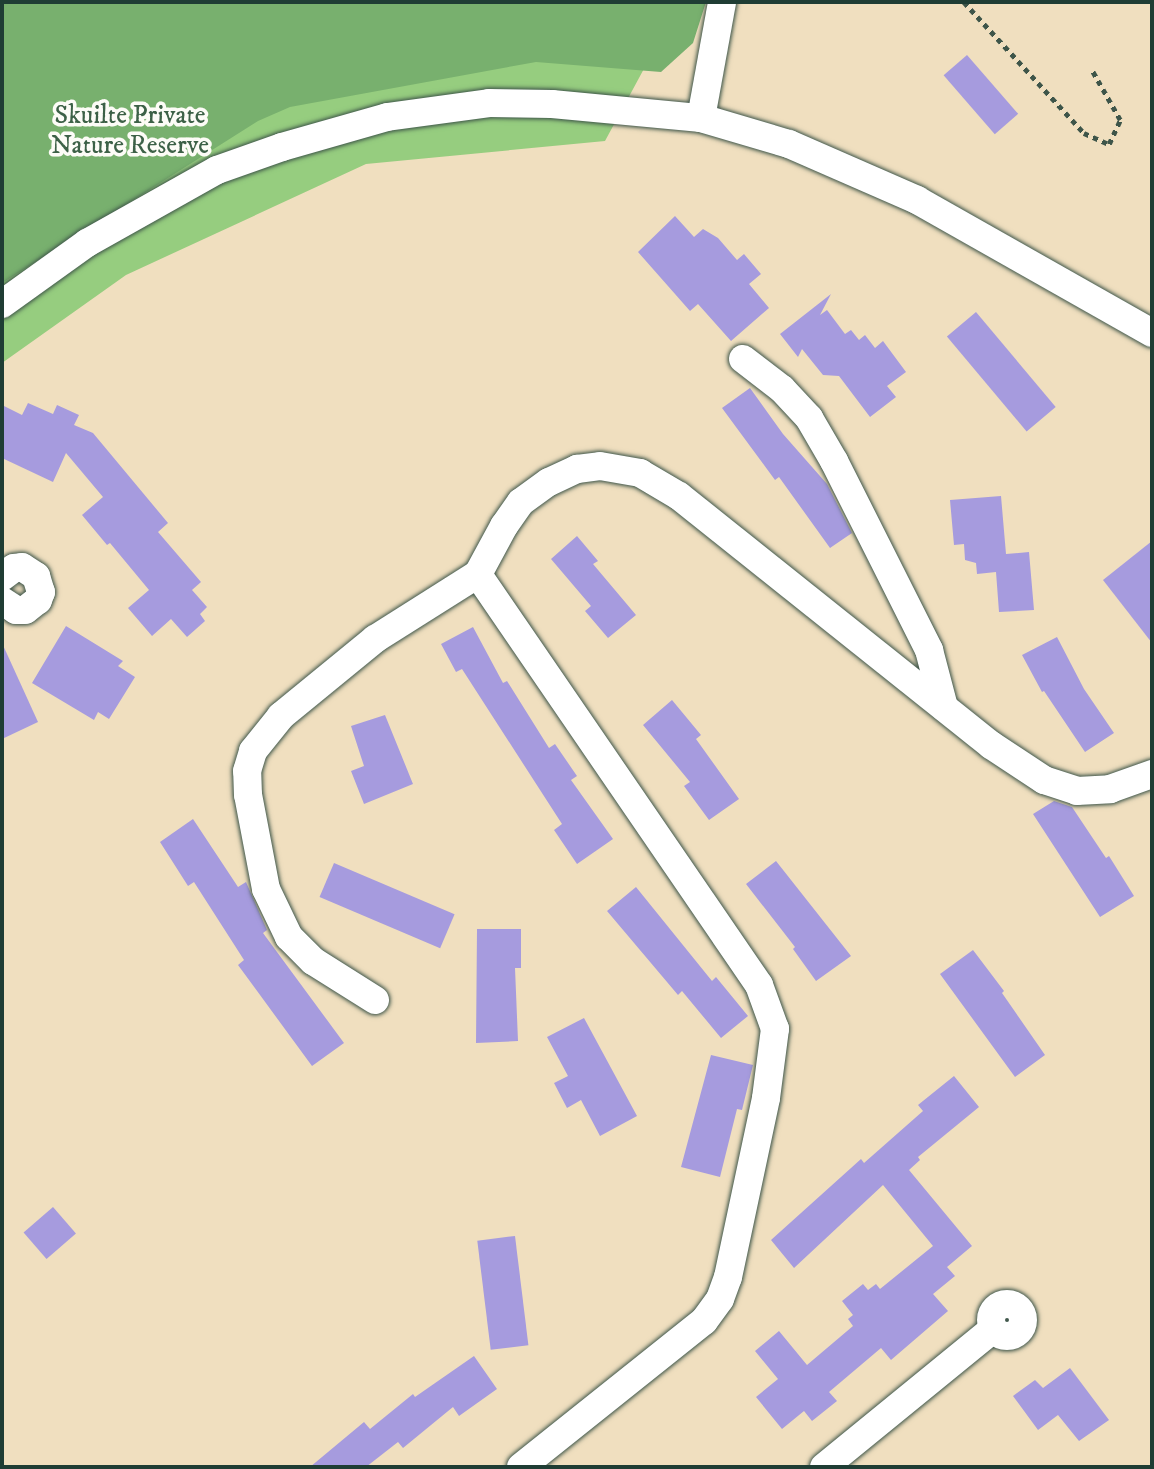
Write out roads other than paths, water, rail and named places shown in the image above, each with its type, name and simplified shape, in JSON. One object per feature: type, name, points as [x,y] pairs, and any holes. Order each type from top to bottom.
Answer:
[{"type":"street","points":[[701,118],[722,2]]},
{"type":"street","points":[[2,304],[87,243],[217,170],[387,117],[489,103],[603,107],[701,118],[789,144],[917,200],[1152,333]]},
{"type":"street","points":[[743,359],[782,389],[809,418],[834,461],[929,650],[944,707]]},
{"type":"street","points":[[375,1000],[313,961],[289,937],[266,889],[248,795],[247,771],[253,751],[281,716],[375,639],[478,574],[504,526],[521,502],[549,482],[577,470],[600,466],[640,473],[679,495],[991,745],[1044,780],[1077,791],[1110,789],[1152,774]]},
{"type":"street","points":[[2,577],[14,568],[22,567],[36,576],[41,592],[38,600],[25,610],[16,610],[2,601]]},
{"type":"street","points":[[478,574],[759,985],[775,1029],[766,1098],[720,1299],[704,1321],[521,1467]]},
{"type":"street","points":[[824,1467],[993,1329]]},
{"type":"park label","name":"Skuilte Private Nature Reserve","points":[[130,131]]}]
